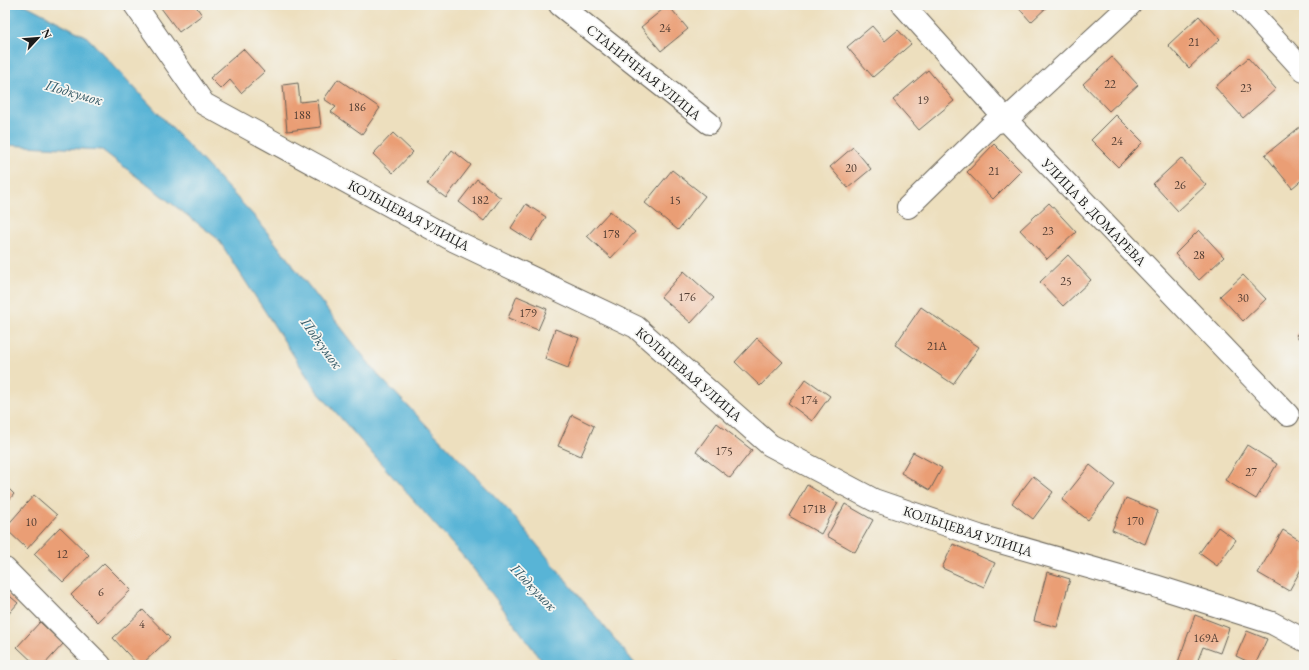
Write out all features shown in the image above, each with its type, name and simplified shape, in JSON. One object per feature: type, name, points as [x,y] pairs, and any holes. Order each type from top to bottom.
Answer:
[{"type":"street","name":"КОЛЬЦЕВАЯ УЛИЦА","points":[[135,5],[204,104],[454,241],[636,327],[770,445],[874,500],[979,536],[1155,586],[1272,623],[1304,640]]},
{"type":"street","name":"СТАНИЧНАЯ УЛИЦА","points":[[560,5],[709,124]]},
{"type":"street","name":"УЛИЦА В. ДОМАРЕВА","points":[[903,5],[1006,120],[1288,415]]},
{"type":"street","points":[[908,207],[994,123],[1006,120],[1130,5]]},
{"type":"street","points":[[1244,5],[1301,63]]},
{"type":"street","points":[[5,569],[100,665]]},
{"type":"water","name":"Подкумок","points":[[5,5],[26,5],[87,37],[256,218],[378,375],[510,512],[636,665],[545,665],[469,563],[316,390],[218,239],[102,150],[5,145]]},
{"type":"building","points":[[165,5],[195,5],[202,15],[179,32],[161,8]]},
{"type":"building","points":[[668,5],[688,29],[661,51],[641,27]]},
{"type":"building","points":[[1016,5],[1049,5],[1031,22]]},
{"type":"building","points":[[1199,16],[1220,39],[1189,68],[1168,45]]},
{"type":"building","points":[[872,26],[885,41],[898,30],[911,44],[873,77],[847,47]]},
{"type":"building","points":[[243,49],[264,72],[241,93],[230,80],[221,89],[210,78]]},
{"type":"building","points":[[1112,57],[1138,85],[1109,111],[1083,84]]},
{"type":"building","points":[[1248,58],[1276,89],[1243,118],[1215,87]]},
{"type":"building","points":[[928,70],[954,101],[919,130],[893,100]]},
{"type":"building","points":[[338,79],[380,108],[362,134],[331,112],[336,107],[324,99]]},
{"type":"building","points":[[298,83],[300,102],[318,100],[321,127],[287,131],[283,85]]},
{"type":"building","points":[[1116,115],[1143,142],[1118,167],[1091,140]]},
{"type":"building","points":[[1301,126],[1304,130],[1304,178],[1292,188],[1265,155]]},
{"type":"building","points":[[393,133],[413,152],[393,173],[373,154]]},
{"type":"building","points":[[994,144],[1021,171],[993,199],[967,172]]},
{"type":"building","points":[[853,147],[871,169],[848,188],[830,167]]},
{"type":"building","points":[[452,150],[471,165],[446,198],[427,184]]},
{"type":"building","points":[[1181,158],[1206,185],[1178,211],[1153,184]]},
{"type":"building","points":[[672,170],[705,196],[678,230],[645,203]]},
{"type":"building","points":[[477,179],[501,198],[484,221],[459,202]]},
{"type":"building","points":[[1049,203],[1076,232],[1047,259],[1020,230]]},
{"type":"building","points":[[526,204],[546,217],[531,241],[511,228]]},
{"type":"building","points":[[610,211],[635,232],[611,258],[587,236]]},
{"type":"building","points":[[1199,230],[1224,257],[1199,280],[1175,254]]},
{"type":"building","points":[[1068,255],[1091,280],[1063,306],[1040,282]]},
{"type":"building","points":[[684,271],[714,298],[691,323],[661,297]]},
{"type":"building","points":[[1243,275],[1266,299],[1243,321],[1220,296]]},
{"type":"building","points":[[517,296],[547,309],[538,330],[508,318]]},
{"type":"building","points":[[921,307],[979,347],[953,384],[895,345]]},
{"type":"building","points":[[1304,328],[1304,345],[1296,335]]},
{"type":"building","points":[[555,329],[579,338],[568,368],[545,359]]},
{"type":"building","points":[[757,338],[783,362],[760,386],[735,362]]},
{"type":"building","points":[[806,379],[830,396],[812,421],[788,403]]},
{"type":"building","points":[[572,415],[594,426],[581,456],[558,446]]},
{"type":"building","points":[[717,423],[752,450],[730,478],[696,452]]},
{"type":"building","points":[[1247,445],[1277,464],[1256,499],[1225,480]]},
{"type":"building","points":[[913,452],[942,468],[930,490],[901,473]]},
{"type":"building","points":[[1090,465],[1115,485],[1088,520],[1062,500]]},
{"type":"building","points":[[1033,476],[1053,492],[1033,519],[1012,503]]},
{"type":"building","points":[[5,485],[14,494],[5,505]]},
{"type":"building","points":[[807,485],[838,503],[821,534],[789,516]]},
{"type":"building","points":[[34,495],[57,515],[27,549],[5,528]]},
{"type":"building","points":[[1126,498],[1158,511],[1145,544],[1112,530]]},
{"type":"building","points":[[845,504],[873,520],[855,552],[827,536]]},
{"type":"building","points":[[60,527],[89,555],[63,582],[34,554]]},
{"type":"building","points":[[1218,527],[1236,540],[1217,566],[1199,553]]},
{"type":"building","points":[[1283,530],[1304,543],[1304,564],[1289,591],[1258,573]]},
{"type":"building","points":[[953,544],[995,563],[984,587],[942,568]]},
{"type":"building","points":[[104,563],[131,590],[98,622],[71,595]]},
{"type":"building","points":[[1047,572],[1070,579],[1057,627],[1034,621]]},
{"type":"building","points":[[5,592],[18,603],[5,618]]},
{"type":"building","points":[[143,610],[170,638],[141,665],[138,665],[113,638]]},
{"type":"building","points":[[1195,615],[1229,628],[1220,653],[1203,647],[1196,665],[1177,665]]},
{"type":"building","points":[[40,622],[63,644],[44,665],[36,665],[17,647]]},
{"type":"building","points":[[1247,631],[1267,639],[1255,665],[1236,656]]},
{"type":"building","points":[[394,660],[401,665],[390,665]]}]
